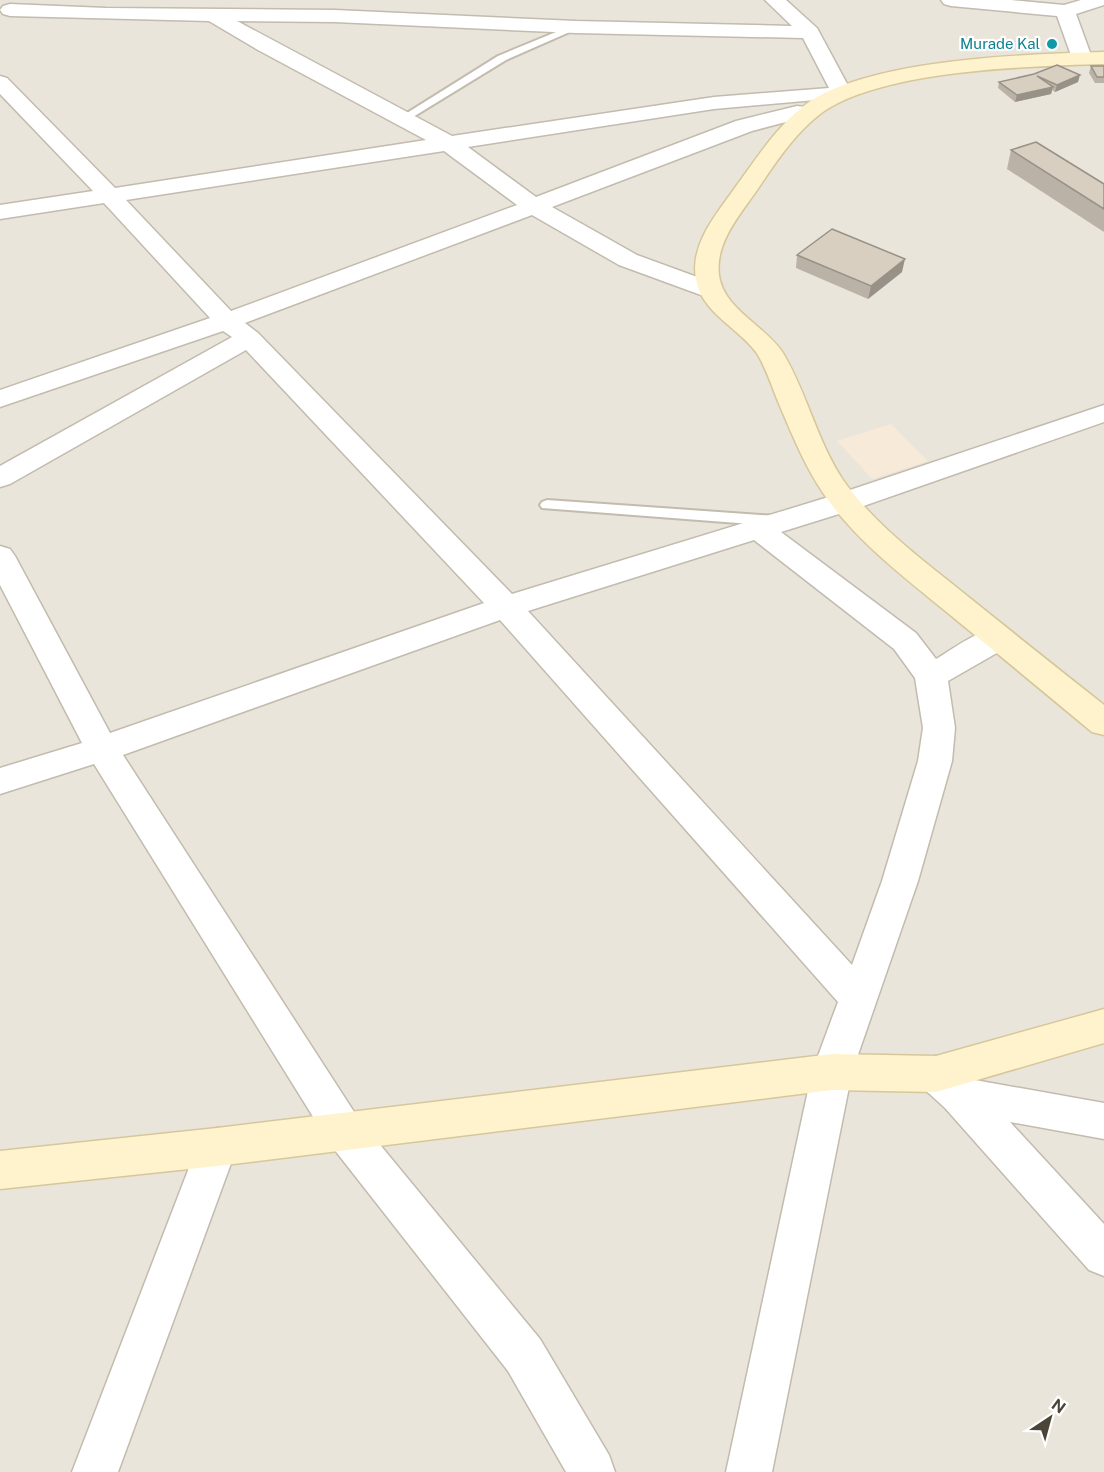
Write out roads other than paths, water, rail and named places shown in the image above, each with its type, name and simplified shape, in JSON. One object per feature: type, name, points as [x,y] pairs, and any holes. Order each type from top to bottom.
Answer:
[{"type":"street","points":[[5,12],[36,0]]},
{"type":"street","points":[[189,0],[265,46],[404,118],[447,143],[532,206],[628,260],[710,290],[768,351],[829,479],[845,502],[883,544],[1104,723]]},
{"type":"street","points":[[775,0],[810,32],[842,93]]},
{"type":"street","points":[[951,0],[1065,11],[1101,0]]},
{"type":"street","points":[[0,212],[111,197],[714,103],[842,93],[890,80],[946,70],[1093,58],[1065,11]]},
{"type":"street","points":[[5,12],[334,16],[576,27],[810,32]]},
{"type":"street","points":[[0,82],[506,607],[858,998]]},
{"type":"street","points":[[0,478],[279,303],[744,126],[816,107],[842,93]]},
{"type":"street","points":[[710,290],[708,268],[710,247],[718,227],[781,142],[816,107]]},
{"type":"street","points":[[0,399],[238,330]]},
{"type":"street","points":[[0,781],[102,749],[506,607],[845,502],[1104,413]]},
{"type":"street","points":[[749,1472],[832,1072],[900,881],[935,761],[939,728],[931,676],[905,641],[769,525]]},
{"type":"street","points":[[0,556],[102,749],[344,1131],[524,1355],[592,1472]]},
{"type":"street","points":[[931,676],[998,638]]},
{"type":"street","points":[[948,1084],[1104,1026]]},
{"type":"street","points":[[0,1170],[217,1147],[832,1072],[948,1084],[1104,1121]]},
{"type":"street","points":[[948,1084],[1104,1255]]},
{"type":"street","points":[[95,1472],[217,1147]]},
{"type":"lane","points":[[404,118],[502,58],[576,27]]},
{"type":"lane","points":[[547,505],[769,525]]},
{"type":"place","name":"Murade Kal","points":[[1052,44]]}]
